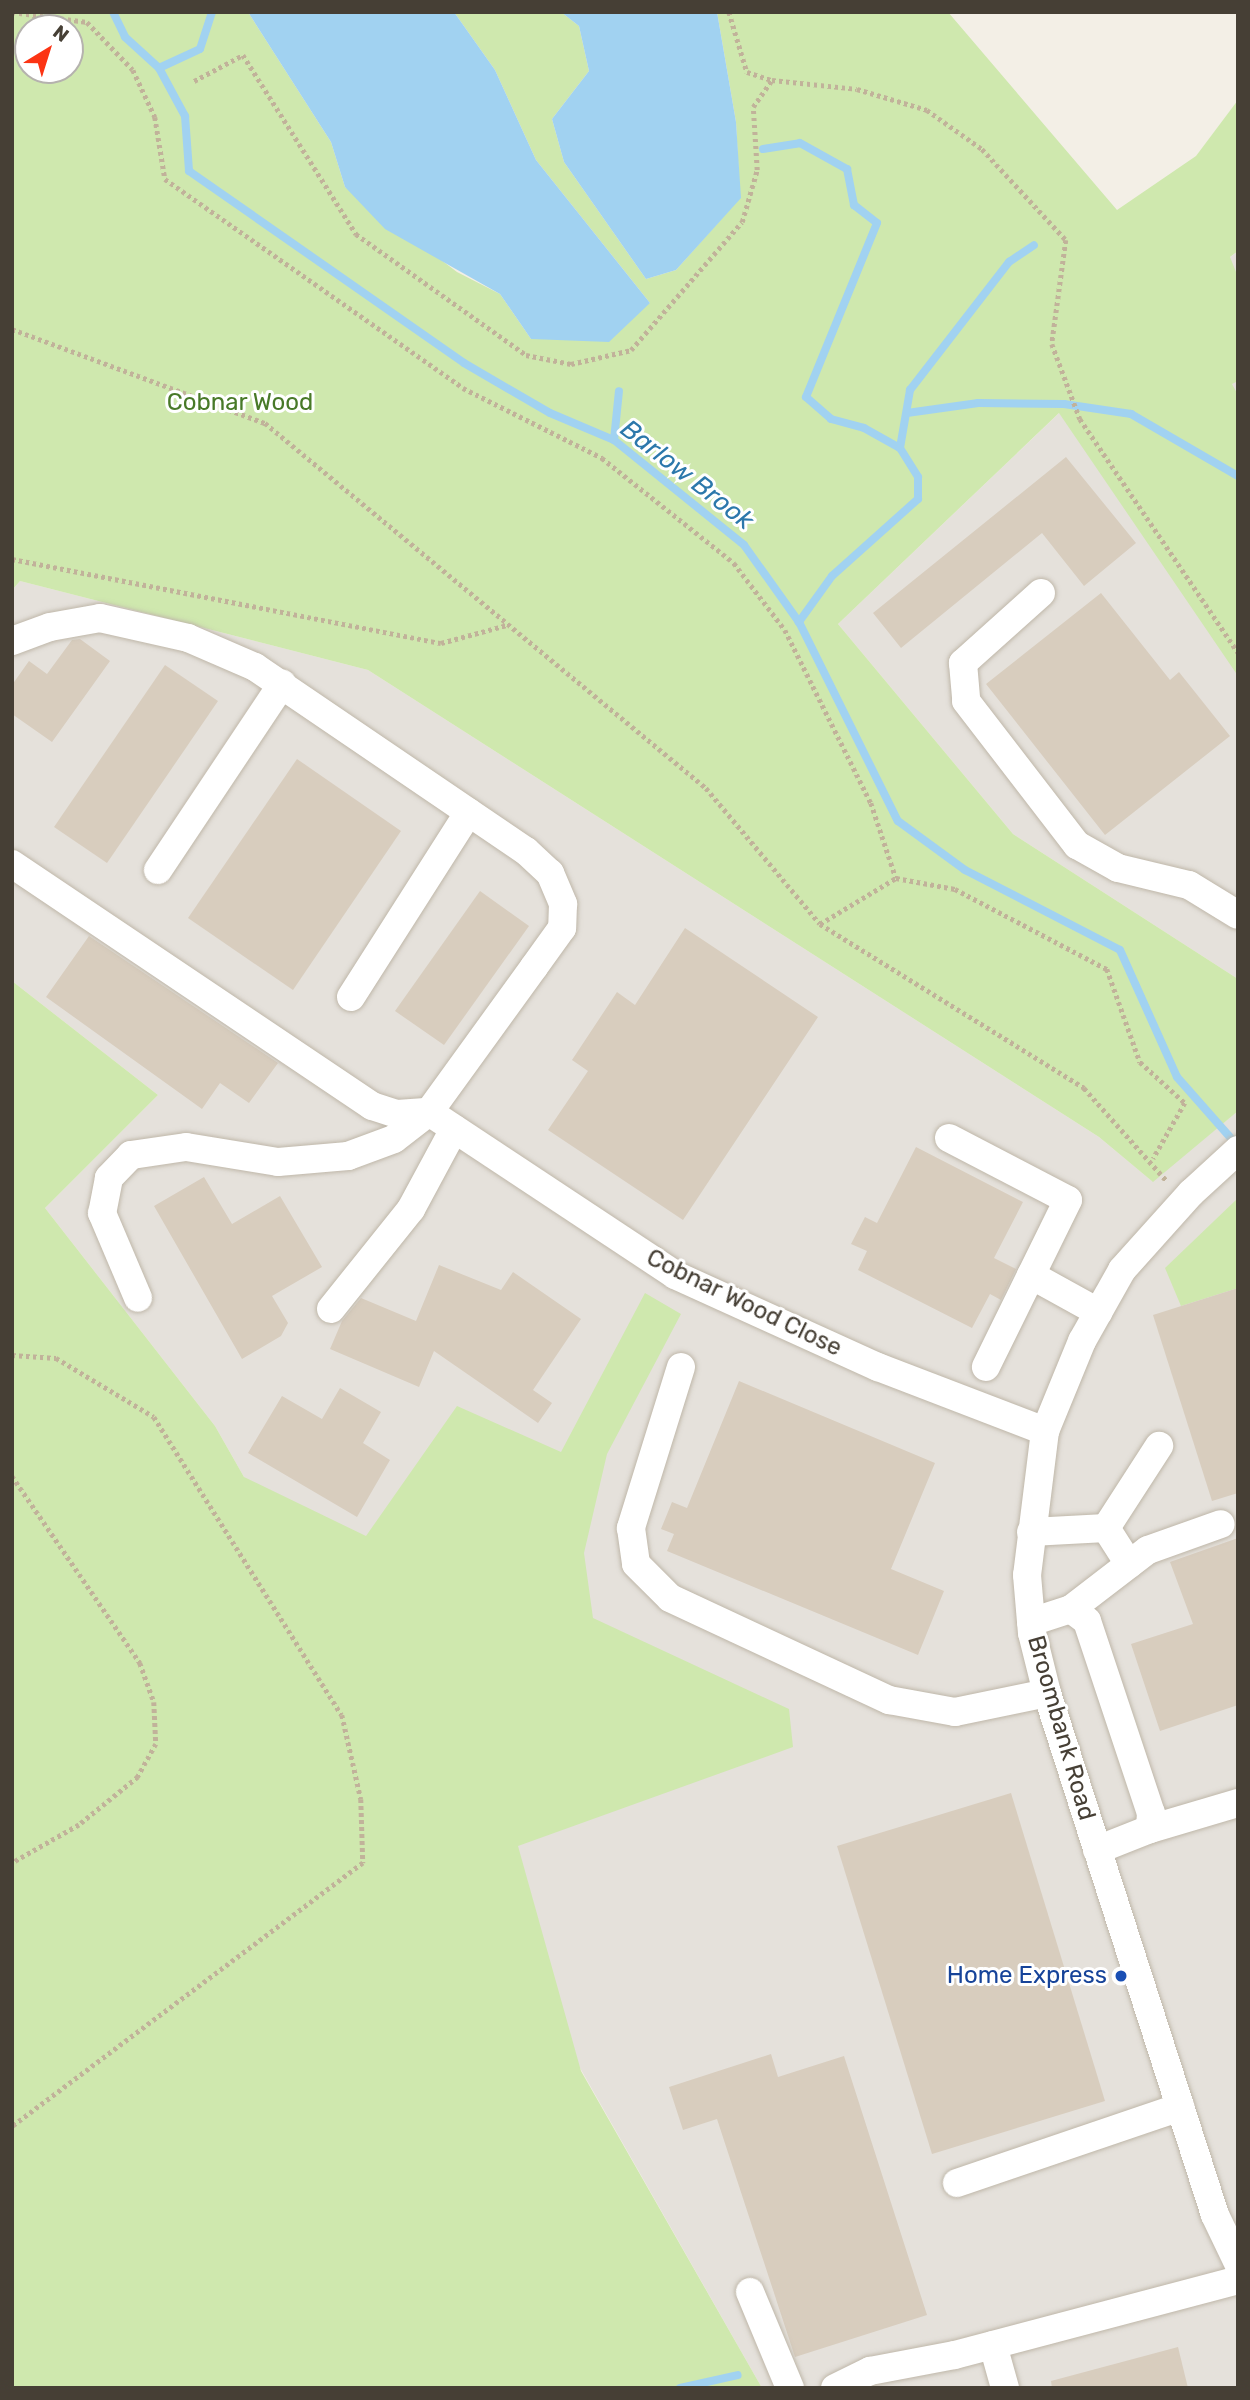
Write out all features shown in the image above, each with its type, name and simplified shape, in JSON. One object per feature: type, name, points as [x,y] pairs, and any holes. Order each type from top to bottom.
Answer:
[{"type":"street","points":[[1041,593],[963,663],[966,701],[1077,845],[1118,868],[1189,885],[1238,915]]},
{"type":"street","points":[[12,641],[50,627],[100,618],[188,638],[255,667],[470,812],[550,873],[563,904],[562,928],[429,1112],[394,1139],[348,1156],[278,1162],[186,1147],[131,1155],[109,1178],[102,1213],[138,1298]]},
{"type":"street","points":[[158,870],[282,684]]},
{"type":"street","points":[[351,997],[470,812]]},
{"type":"street","points":[[12,864],[372,1106],[397,1114],[429,1112]]},
{"type":"street","name":"Cobnar Wood Close","points":[[429,1112],[675,1275],[878,1367],[1045,1431]]},
{"type":"street","points":[[331,1309],[411,1209],[454,1129]]},
{"type":"street","points":[[949,1138],[1068,1200],[986,1367]]},
{"type":"street","name":"Broombank Road","points":[[1238,1150],[1191,1193],[1122,1270],[1098,1312],[1045,1431],[1031,1532],[1031,1622],[1047,1693],[1180,2107],[1230,2230],[1238,2263]]},
{"type":"street","points":[[1031,1275],[1098,1312]]},
{"type":"street","points":[[681,1367],[631,1528],[636,1564],[670,1598],[890,1700],[955,1712],[1047,1693]]},
{"type":"street","points":[[1106,1528],[1159,1446]]},
{"type":"street","points":[[1031,1622],[1071,1609],[1148,1550],[1222,1524]]},
{"type":"street","points":[[1031,1532],[1106,1528]]},
{"type":"street","points":[[1106,1528],[1129,1564]]},
{"type":"street","points":[[1071,1609],[1087,1621],[1152,1813],[1150,1829]]},
{"type":"street","points":[[1097,1850],[1150,1829],[1238,1803]]},
{"type":"street","points":[[957,2183],[1180,2107]]},
{"type":"street","points":[[835,2388],[870,2371],[993,2345],[1238,2280]]},
{"type":"street","points":[[750,2292],[789,2388]]},
{"type":"street","points":[[993,2345],[1005,2388]]},
{"type":"path","points":[[12,12],[87,22],[133,70],[155,117],[165,179],[463,388],[602,458],[734,563],[785,630],[870,803],[895,877]]},
{"type":"path","points":[[729,12],[747,72],[772,80],[857,89],[927,110],[982,149],[1066,240],[1052,345],[1080,419],[1238,652]]},
{"type":"path","points":[[194,81],[243,55],[356,234],[526,355],[571,364],[631,350],[743,222],[757,170],[753,107],[772,80]]},
{"type":"path","points":[[12,329],[265,423],[706,788],[820,924],[1084,1088],[1153,1159],[1185,1103],[1140,1062],[1107,969],[955,889],[895,877],[820,924]]},
{"type":"path","points":[[12,559],[441,643],[507,624]]},
{"type":"path","points":[[12,1355],[56,1359],[154,1417],[342,1715],[361,1799],[363,1863],[12,2127]]},
{"type":"path","points":[[12,1476],[140,1662],[154,1702],[156,1744],[138,1777],[79,1825],[12,1863]]},
{"type":"shaded area","points":[[1238,251],[1238,979],[1013,834],[838,624],[1185,293]]},
{"type":"shaded area","points":[[20,581],[368,670],[1099,1137],[1152,1181],[1238,1111],[1238,2388],[762,2388],[215,1426],[45,1208],[158,1095],[12,981],[12,590]]},
{"type":"green space","name":"Cobnar Wood","points":[[12,12],[248,12],[331,142],[345,187],[457,272],[500,294],[531,339],[650,303],[536,160],[495,70],[454,12],[561,12],[579,26],[589,71],[552,119],[564,162],[646,279],[676,270],[740,198],[736,122],[717,12],[948,12],[1117,210],[1196,156],[1238,100],[1238,251],[1230,257],[1238,277],[1238,381],[1232,384],[1238,395],[1238,676],[1059,413],[838,624],[1013,834],[1238,979],[1238,1111],[1153,1182],[1099,1137],[368,670],[20,581],[12,590]]},
{"type":"green space","points":[[12,981],[158,1095],[45,1208],[215,1426],[244,1477],[366,1536],[457,1406],[561,1452],[645,1293],[681,1314],[607,1454],[584,1553],[593,1618],[789,1709],[793,1747],[518,1846],[581,2071],[762,2388],[12,2388]]},
{"type":"green space","points":[[1238,1198],[1238,1288],[1181,1306],[1165,1268]]},
{"type":"water","points":[[248,12],[454,12],[495,70],[536,160],[650,303],[609,342],[531,339],[500,294],[385,229],[345,187],[331,142]]},
{"type":"water","points":[[561,12],[717,12],[736,122],[741,198],[676,270],[646,279],[564,162],[552,119],[589,71],[579,26]]},
{"type":"building","points":[[1066,457],[1136,543],[1084,586],[1042,533],[901,648],[873,613]]},
{"type":"building","points":[[1101,593],[1170,680],[1179,672],[1230,736],[1105,835],[986,684]]},
{"type":"building","points":[[80,639],[110,661],[52,742],[12,714],[12,685],[29,661],[47,674],[72,640]]},
{"type":"building","points":[[165,665],[218,701],[107,863],[54,827]]},
{"type":"building","points":[[297,759],[401,831],[293,990],[188,918]]},
{"type":"building","points":[[480,891],[529,926],[444,1045],[395,1011]]},
{"type":"building","points":[[685,928],[818,1017],[683,1220],[548,1130],[588,1071],[572,1060],[617,992],[635,1005]]},
{"type":"building","points":[[89,936],[278,1063],[249,1103],[220,1083],[202,1109],[46,997]]},
{"type":"building","points":[[916,1147],[1023,1202],[994,1258],[1016,1269],[1001,1300],[990,1294],[972,1328],[858,1270],[867,1251],[851,1244],[865,1217],[877,1223]]},
{"type":"building","points":[[204,1177],[232,1224],[280,1196],[322,1267],[272,1296],[288,1323],[281,1336],[242,1359],[154,1206]]},
{"type":"building","points":[[439,1265],[501,1290],[513,1272],[581,1319],[533,1390],[552,1403],[538,1423],[434,1351],[419,1387],[330,1349],[342,1321],[361,1298],[416,1321]]},
{"type":"building","points":[[1238,1288],[1238,1493],[1212,1501],[1153,1315]]},
{"type":"building","points":[[739,1381],[935,1463],[891,1569],[944,1591],[918,1655],[667,1551],[674,1534],[661,1529],[672,1502],[687,1508]]},
{"type":"building","points":[[340,1388],[381,1412],[363,1443],[390,1460],[357,1517],[248,1453],[282,1396],[322,1419]]},
{"type":"building","points":[[1238,1538],[1238,1705],[1160,1731],[1131,1644],[1193,1624],[1170,1562]]},
{"type":"building","points":[[1011,1793],[1105,2101],[932,2154],[837,1846]]},
{"type":"building","points":[[771,2054],[778,2077],[844,2056],[927,2315],[795,2357],[717,2119],[683,2130],[669,2087]]},
{"type":"building","points":[[1178,2347],[1188,2388],[1052,2388],[1051,2381]]},
{"type":"waterway","name":"Barlow Brook","points":[[113,12],[125,37],[159,68],[185,116],[189,171],[464,363],[550,413],[614,440],[744,545],[799,622],[898,821],[965,870],[1120,950],[1177,1077],[1237,1145]]},
{"type":"waterway","points":[[159,68],[200,49],[212,12]]},
{"type":"waterway","points":[[763,149],[800,143],[847,169],[854,205],[877,223],[806,397],[831,419],[864,428],[900,448],[918,477],[918,499],[832,576],[799,622]]},
{"type":"waterway","points":[[900,448],[910,390],[1009,262],[1034,245]]},
{"type":"waterway","points":[[614,440],[619,391]]},
{"type":"waterway","points":[[907,413],[978,403],[1064,404],[1131,414],[1238,476]]},
{"type":"waterway","points":[[680,2388],[738,2375]]},
{"type":"place","name":"Home Express","points":[[1121,1976]]}]
